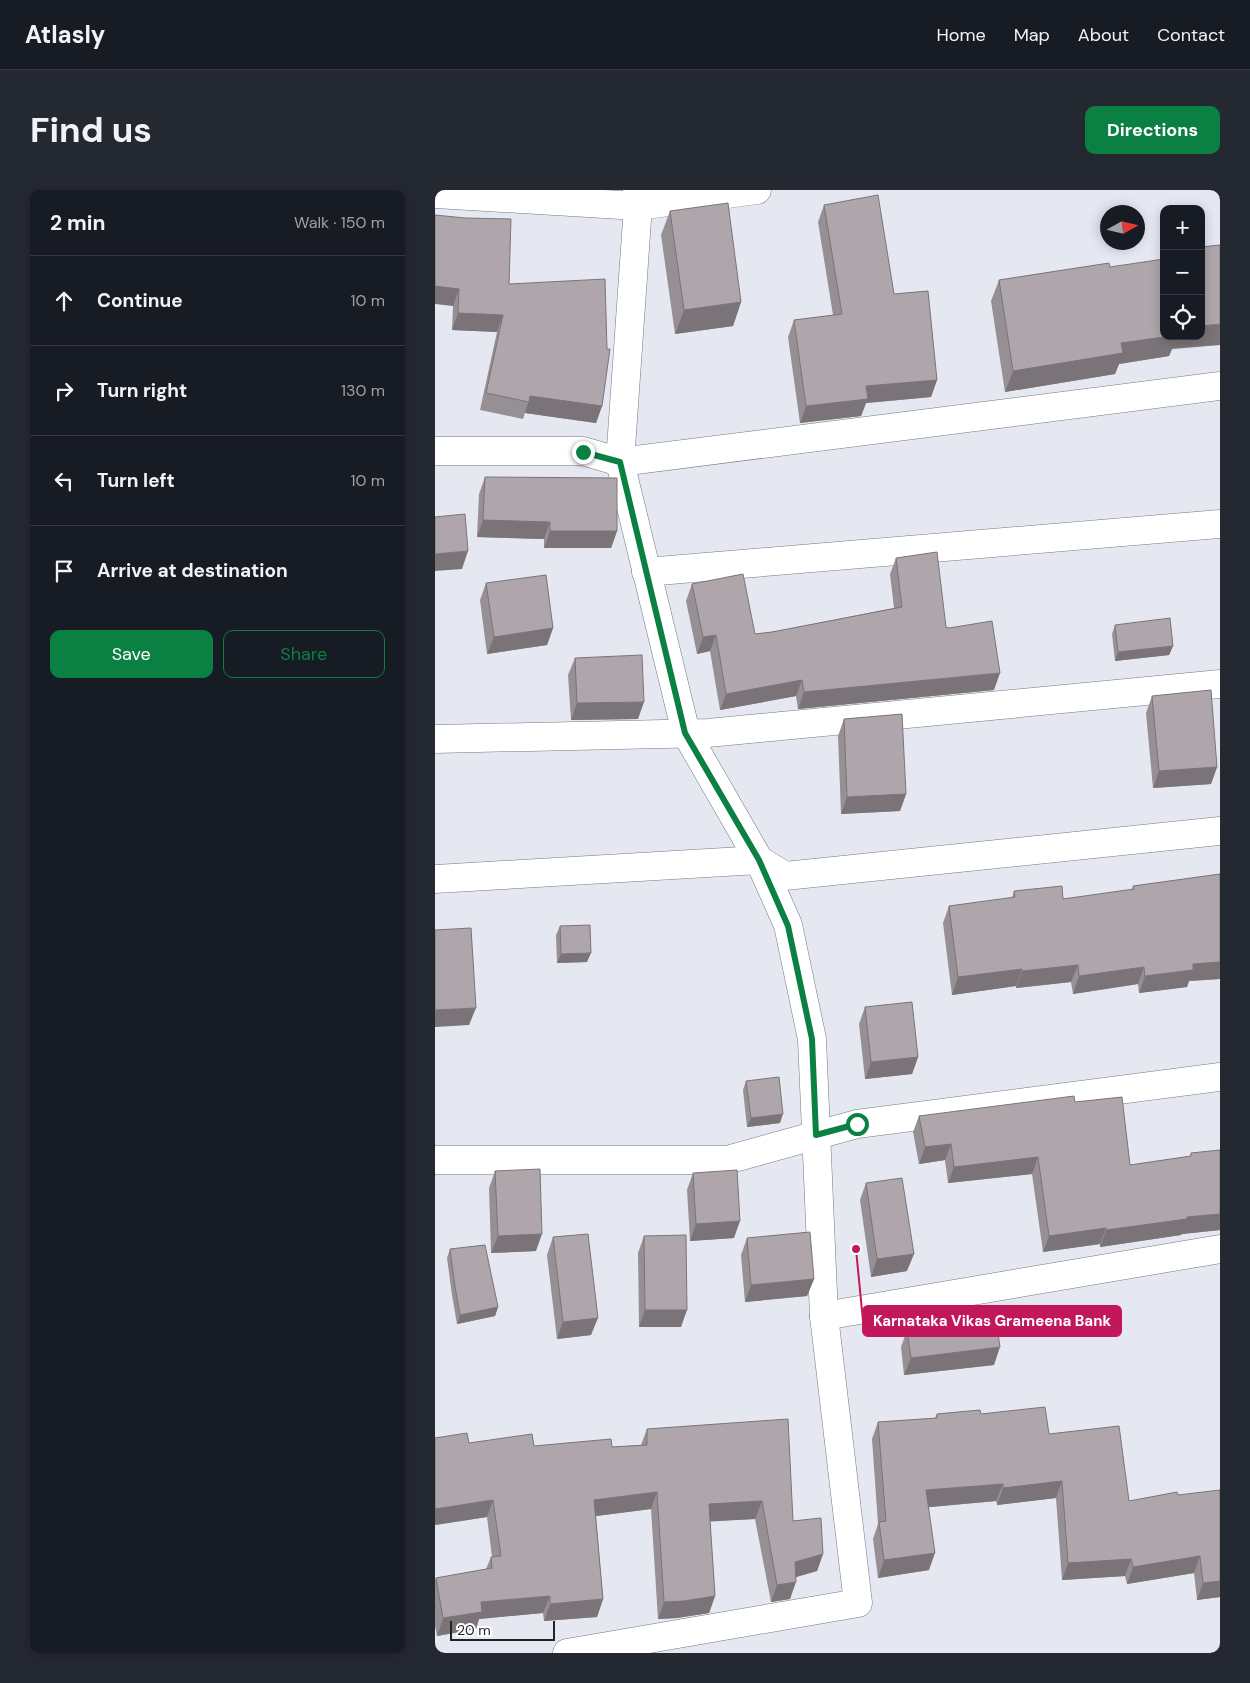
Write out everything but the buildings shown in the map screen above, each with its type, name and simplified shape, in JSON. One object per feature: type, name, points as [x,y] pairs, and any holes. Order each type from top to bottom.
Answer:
[{"type":"street","points":[[435,194],[637,198],[757,190]]},
{"type":"street","points":[[567,1653],[858,1603],[824,1316],[812,1039],[788,926],[759,860],[685,733],[620,462],[637,198]]},
{"type":"street","points":[[435,451],[583,452],[620,462],[1220,386]]},
{"type":"street","points":[[646,572],[1220,524]]},
{"type":"street","points":[[435,739],[708,733],[1220,684]]},
{"type":"street","points":[[435,879],[759,860],[785,876],[1220,831]]},
{"type":"street","points":[[435,1160],[727,1160],[857,1124],[1220,1077]]},
{"type":"street","points":[[824,1316],[1220,1249]]},
{"type":"place","name":"Karnataka Vikas Grameena Bank","points":[[856,1249]]},
{"type":"route","points":[[583,452],[620,462],[685,733],[759,860],[788,926],[812,1039],[816,1135],[857,1124]]}]
